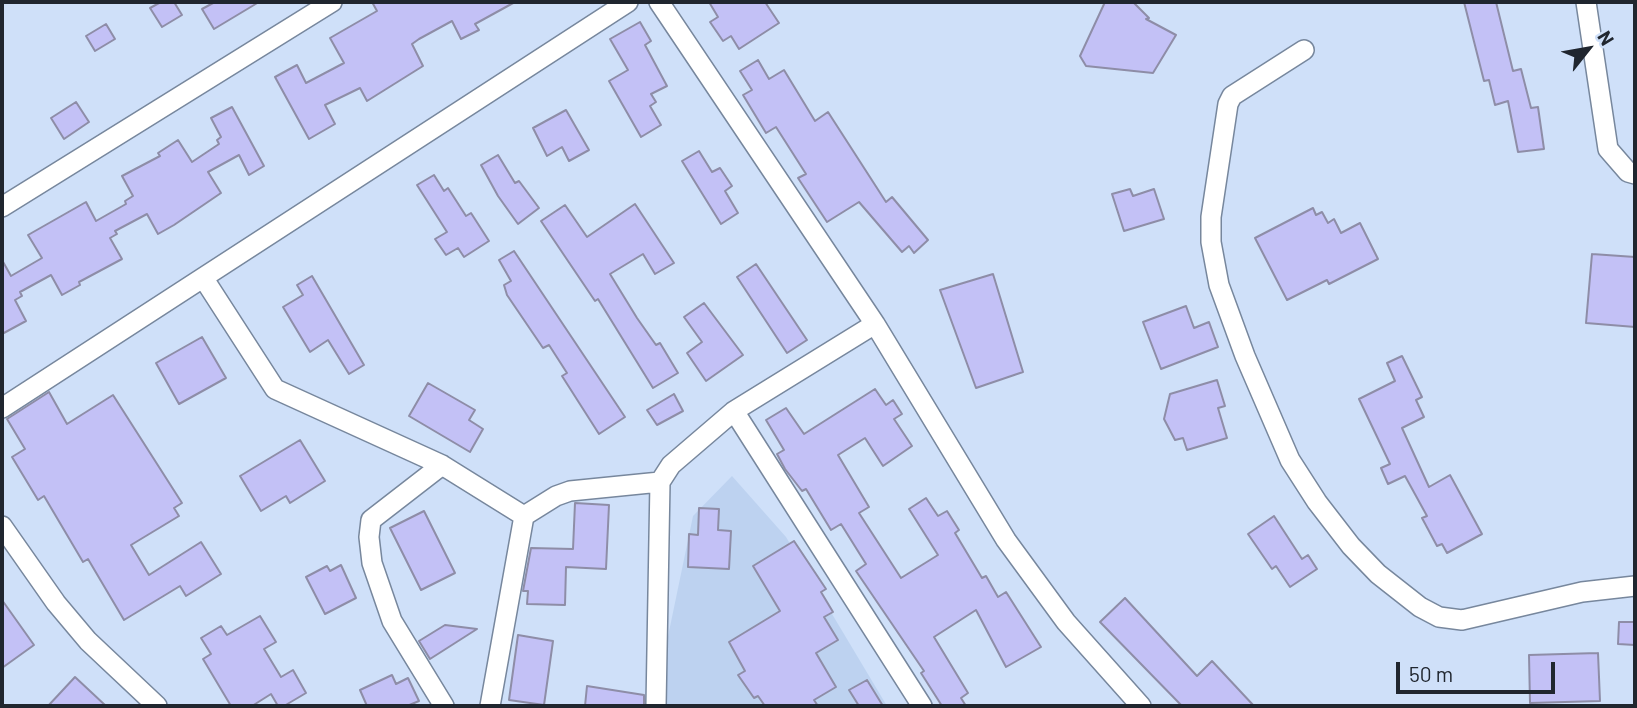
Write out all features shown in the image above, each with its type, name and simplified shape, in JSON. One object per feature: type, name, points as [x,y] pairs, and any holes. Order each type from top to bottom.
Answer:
[{"type":"street","points":[[2,207],[332,2]]},
{"type":"street","points":[[2,408],[628,2]]},
{"type":"street","points":[[659,2],[875,324],[1006,540],[1066,622],[1142,706]]},
{"type":"street","points":[[1586,2],[1608,149],[1628,172],[1635,174]]},
{"type":"street","points":[[1304,50],[1232,96],[1228,104],[1211,217],[1211,242],[1219,285],[1245,356],[1290,460],[1351,546],[1378,574],[1420,607],[1439,617],[1462,620],[1582,592],[1635,586]]},
{"type":"street","points":[[204,279],[275,389],[442,465],[524,516]]},
{"type":"street","points":[[656,706],[660,482],[671,465],[734,411],[875,324]]},
{"type":"street","points":[[734,411],[922,706]]},
{"type":"street","points":[[442,465],[371,520],[369,537],[372,563],[392,621],[444,706]]},
{"type":"street","points":[[490,706],[524,516],[556,496],[570,491],[660,482]]},
{"type":"street","points":[[2,526],[56,603],[88,641],[157,706]]},
{"type":"shaded area","points":[[732,476],[786,537],[887,706],[663,706],[666,646],[693,516]]},
{"type":"building","points":[[161,2],[174,2],[182,15],[162,27],[150,8]]},
{"type":"building","points":[[215,2],[259,2],[214,29],[202,9]]},
{"type":"building","points":[[372,2],[515,2],[475,24],[479,30],[461,39],[452,21],[419,39],[412,44],[423,66],[367,101],[360,88],[325,105],[335,124],[309,139],[275,77],[297,65],[306,83],[344,63],[330,38],[377,11]]},
{"type":"building","points":[[709,2],[765,2],[779,23],[739,49],[731,36],[723,41],[710,22],[718,17]]},
{"type":"building","points":[[1105,2],[1133,2],[1149,18],[1146,19],[1176,35],[1153,73],[1086,66],[1080,56]]},
{"type":"building","points":[[1464,2],[1496,2],[1513,71],[1521,69],[1531,108],[1538,107],[1544,149],[1518,152],[1508,101],[1495,105],[1489,80],[1484,81]]},
{"type":"building","points":[[640,22],[651,41],[645,45],[667,86],[651,94],[656,102],[650,106],[661,125],[641,137],[609,81],[628,70],[610,39]]},
{"type":"building","points":[[106,24],[115,39],[95,51],[86,36]]},
{"type":"building","points":[[758,60],[769,79],[784,70],[815,121],[828,112],[886,202],[892,197],[928,240],[914,253],[909,246],[902,252],[859,202],[827,222],[798,178],[806,174],[776,127],[766,133],[743,95],[752,90],[740,71]]},
{"type":"building","points":[[76,102],[89,122],[64,139],[51,118]]},
{"type":"building","points":[[232,107],[264,166],[249,175],[239,155],[208,172],[221,193],[174,225],[158,234],[147,214],[115,231],[117,234],[110,238],[122,259],[79,282],[80,285],[62,295],[51,275],[20,292],[22,296],[15,300],[26,321],[2,334],[2,260],[11,276],[42,258],[28,235],[86,202],[96,221],[126,204],[125,201],[133,196],[122,176],[160,156],[158,153],[178,140],[192,162],[219,144],[217,140],[221,137],[211,118]]},
{"type":"building","points":[[566,110],[589,150],[569,161],[562,147],[547,156],[533,128]]},
{"type":"building","points":[[699,151],[712,172],[720,168],[732,186],[725,191],[738,213],[721,224],[682,161]]},
{"type":"building","points":[[498,155],[515,183],[519,181],[539,208],[518,224],[481,165]]},
{"type":"building","points":[[434,175],[444,191],[448,188],[466,216],[471,213],[489,241],[464,257],[458,248],[446,255],[435,239],[447,232],[417,185]]},
{"type":"building","points":[[1130,189],[1133,196],[1154,189],[1164,219],[1124,231],[1112,194]]},
{"type":"building","points":[[635,204],[674,263],[655,274],[643,254],[610,274],[637,318],[656,345],[660,343],[678,373],[653,388],[598,299],[595,301],[541,221],[565,205],[587,237]]},
{"type":"building","points":[[1313,208],[1316,215],[1322,212],[1328,223],[1334,219],[1341,233],[1360,223],[1378,259],[1329,284],[1327,280],[1287,300],[1255,238]]},
{"type":"building","points":[[514,251],[625,417],[599,434],[562,376],[567,373],[549,345],[543,348],[507,295],[504,285],[511,281],[499,260]]},
{"type":"building","points":[[1592,254],[1635,257],[1635,327],[1586,323]]},
{"type":"building","points":[[756,264],[807,340],[787,353],[737,277]]},
{"type":"building","points":[[993,274],[1023,372],[976,388],[940,290]]},
{"type":"building","points":[[312,276],[364,365],[349,374],[328,340],[310,352],[283,307],[303,295],[297,285]]},
{"type":"building","points":[[704,303],[743,355],[706,381],[687,353],[702,342],[684,317]]},
{"type":"building","points":[[1186,306],[1194,328],[1209,322],[1218,347],[1161,369],[1143,322]]},
{"type":"building","points":[[202,337],[226,378],[179,404],[156,363]]},
{"type":"building","points":[[1402,356],[1422,397],[1416,400],[1424,417],[1402,428],[1429,487],[1450,475],[1482,534],[1447,553],[1442,544],[1437,546],[1422,518],[1427,516],[1405,476],[1388,484],[1381,468],[1390,464],[1359,399],[1395,381],[1387,363]]},
{"type":"building","points":[[1217,380],[1225,406],[1218,408],[1227,438],[1187,450],[1183,438],[1175,440],[1164,419],[1170,394]]},
{"type":"building","points":[[428,383],[475,410],[469,420],[483,429],[470,452],[409,416]]},
{"type":"building","points":[[875,389],[886,405],[893,400],[902,414],[894,419],[912,446],[883,466],[865,438],[838,455],[869,507],[859,513],[901,578],[938,555],[909,509],[926,498],[938,516],[947,511],[959,530],[955,533],[982,578],[986,576],[998,597],[1006,592],[1041,647],[1006,667],[976,610],[934,637],[968,693],[961,698],[966,706],[942,706],[921,673],[924,671],[856,571],[866,564],[841,524],[831,530],[806,489],[802,491],[785,469],[777,454],[784,450],[766,420],[786,408],[804,434]]},
{"type":"building","points":[[49,392],[67,424],[113,395],[182,503],[174,508],[179,516],[131,545],[149,575],[201,542],[221,574],[186,596],[180,586],[124,620],[88,559],[83,562],[44,496],[38,500],[12,457],[25,449],[7,419]]},
{"type":"building","points":[[674,394],[683,411],[657,425],[647,410]]},
{"type":"building","points":[[300,440],[325,481],[290,503],[286,496],[261,511],[240,476]]},
{"type":"building","points":[[575,503],[609,505],[606,569],[566,567],[565,605],[527,604],[528,591],[523,591],[531,548],[573,549]]},
{"type":"building","points":[[699,508],[719,509],[718,530],[731,531],[729,569],[688,567],[689,534],[698,535]]},
{"type":"building","points":[[424,511],[455,573],[421,590],[390,528]]},
{"type":"building","points":[[1274,516],[1302,559],[1308,555],[1317,569],[1290,587],[1276,566],[1272,569],[1248,534]]},
{"type":"building","points":[[794,541],[826,589],[821,592],[833,612],[824,617],[838,640],[816,653],[836,687],[814,700],[818,706],[765,706],[758,696],[754,698],[738,675],[745,671],[729,642],[780,611],[753,566]]},
{"type":"building","points":[[341,565],[356,598],[325,614],[306,577],[327,566],[330,571]]},
{"type":"building","points":[[1125,598],[1197,676],[1212,661],[1254,706],[1182,706],[1100,622]]},
{"type":"building","points":[[2,600],[34,645],[2,668]]},
{"type":"building","points":[[260,616],[276,642],[264,649],[281,677],[293,670],[306,693],[284,706],[278,706],[271,694],[252,706],[231,706],[203,659],[211,654],[201,638],[221,626],[227,635]]},
{"type":"building","points":[[1619,622],[1635,622],[1635,645],[1618,644]]},
{"type":"building","points":[[445,625],[477,629],[430,659],[419,641]]},
{"type":"building","points":[[518,635],[553,641],[544,705],[509,700]]},
{"type":"building","points":[[1598,653],[1600,701],[1530,703],[1529,655]]},
{"type":"building","points":[[392,675],[396,684],[408,678],[419,701],[407,706],[367,706],[360,690]]},
{"type":"building","points":[[75,677],[106,706],[48,706]]},
{"type":"building","points":[[867,680],[883,706],[859,706],[849,690]]},
{"type":"building","points":[[587,686],[644,695],[644,706],[585,706]]}]
